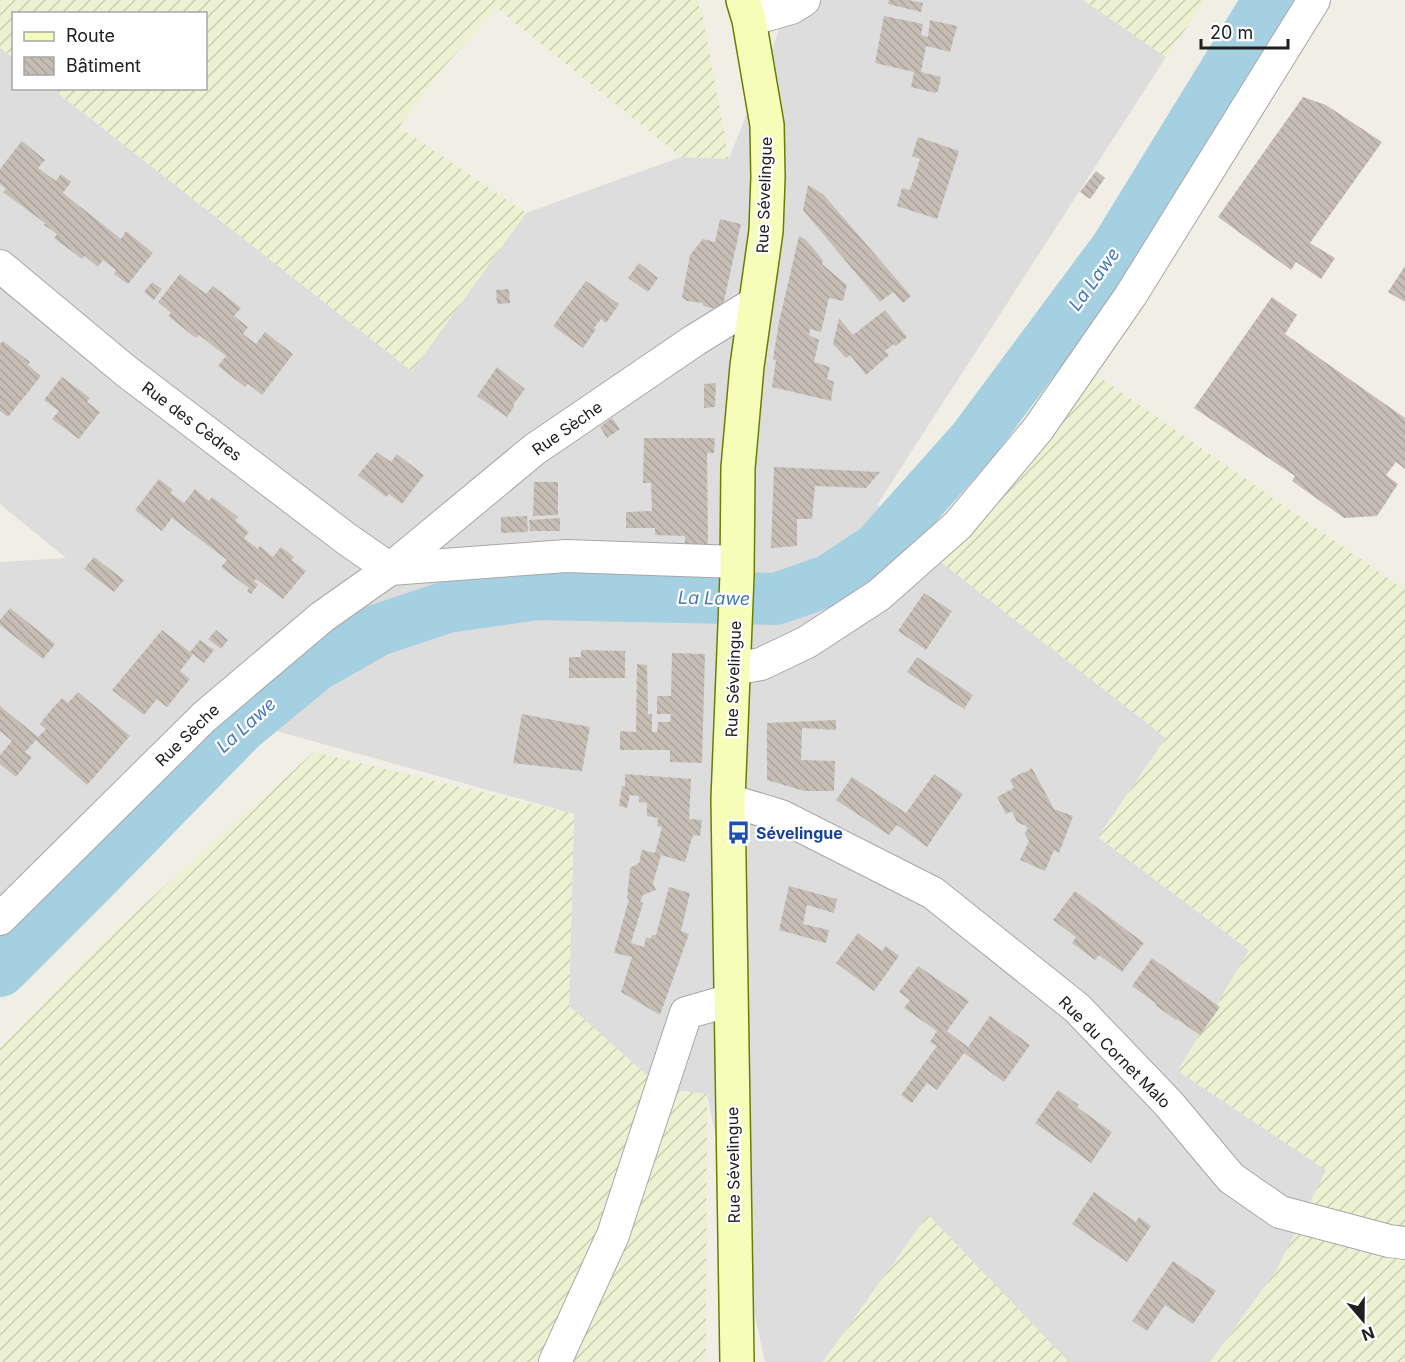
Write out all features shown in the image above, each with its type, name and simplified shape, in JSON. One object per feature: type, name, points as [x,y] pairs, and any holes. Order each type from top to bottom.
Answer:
[{"type":"main road","name":"Rue Sévelingue","points":[[737,1362],[728,800],[738,468],[747,366],[766,231],[768,177],[767,125],[746,10]]},
{"type":"street","points":[[746,10],[791,8],[804,0]]},
{"type":"street","points":[[733,669],[761,664],[807,642],[879,596],[958,525],[1038,429],[1131,295],[1314,0]]},
{"type":"street","name":"Rue des Cèdres","points":[[0,266],[126,371],[348,540],[390,568]]},
{"type":"street","name":"Rue Sèche","points":[[0,919],[204,717],[322,618],[390,568],[535,449],[695,340],[755,303]]},
{"type":"street","points":[[390,568],[566,556],[736,568]]},
{"type":"street","name":"Rue du Cornet Malo","points":[[728,800],[782,816],[933,893],[1077,1008],[1168,1104],[1231,1178],[1280,1212],[1389,1241],[1405,1243]]},
{"type":"street","points":[[555,1362],[613,1235],[686,1013],[731,1000]]},
{"type":"shaded area","points":[[768,0],[1083,0],[1166,57],[877,505],[928,552],[1166,738],[1098,837],[1249,950],[1178,1071],[1327,1169],[1276,1271],[1210,1362],[1069,1362],[928,1215],[823,1362],[765,1362],[707,1095],[661,1088],[569,1006],[574,814],[223,716],[0,906],[0,562],[66,558],[0,504],[0,47],[12,57],[12,90],[54,90],[412,371],[526,213],[681,157],[729,159],[780,28]]},
{"type":"green space","points":[[0,0],[697,0],[703,18],[729,159],[681,157],[497,8],[441,70],[399,127],[526,213],[412,371],[54,90],[207,90],[207,12],[12,12],[12,57],[0,47]]},
{"type":"green space","points":[[1083,0],[1206,0],[1166,57]]},
{"type":"green space","points":[[1082,365],[1405,590],[1405,1362],[1210,1362],[1276,1271],[1326,1170],[1178,1071],[1249,950],[1098,837],[1166,738],[928,552]]},
{"type":"green space","points":[[314,752],[574,814],[569,1006],[661,1088],[707,1094],[706,1362],[0,1362],[0,1047],[109,936]]},
{"type":"green space","points":[[928,1215],[1069,1362],[823,1362]]},
{"type":"building","points":[[889,0],[923,3],[921,12],[888,4]]},
{"type":"building","points":[[884,16],[923,24],[921,35],[928,37],[930,20],[957,26],[950,52],[926,46],[921,72],[941,77],[938,91],[935,93],[911,87],[914,72],[875,63]]},
{"type":"building","points":[[1303,97],[1326,105],[1382,142],[1310,243],[1335,258],[1321,279],[1296,262],[1291,270],[1218,217]]},
{"type":"building","points":[[918,137],[959,151],[937,219],[897,206],[902,188],[910,190],[920,159],[912,156]]},
{"type":"building","points":[[22,141],[45,160],[38,168],[56,181],[61,174],[71,182],[63,193],[121,239],[126,231],[153,253],[128,284],[114,274],[116,270],[103,260],[98,267],[85,256],[82,259],[54,238],[57,234],[44,225],[45,223],[3,192],[6,189],[0,184],[0,169]]},
{"type":"building","points":[[1096,171],[1105,178],[1090,199],[1080,192]]},
{"type":"building","points":[[808,185],[823,194],[911,296],[903,303],[893,292],[880,302],[803,210]]},
{"type":"building","points":[[720,219],[741,224],[722,310],[703,306],[703,303],[687,301],[682,297],[690,255],[703,239],[715,242]]},
{"type":"building","points":[[799,236],[806,240],[823,260],[822,264],[847,285],[843,301],[829,298],[821,332],[810,329],[809,335],[819,340],[814,362],[830,367],[827,379],[834,382],[831,401],[772,387],[776,360],[773,359],[779,322]]},
{"type":"building","points":[[639,263],[658,278],[648,292],[628,278]]},
{"type":"building","points":[[1405,266],[1405,302],[1388,292]]},
{"type":"building","points":[[180,274],[206,294],[213,286],[241,308],[234,316],[248,327],[243,334],[256,344],[265,332],[293,354],[262,395],[248,384],[245,387],[218,366],[226,356],[199,335],[196,338],[168,316],[171,313],[158,302]]},
{"type":"building","points":[[586,281],[619,304],[606,323],[601,319],[583,348],[553,326]]},
{"type":"building","points":[[152,282],[162,289],[154,300],[144,292]]},
{"type":"building","points":[[509,289],[510,303],[497,304],[496,290]]},
{"type":"building","points":[[1272,297],[1297,315],[1285,334],[1405,418],[1405,469],[1396,462],[1386,475],[1398,484],[1377,516],[1344,518],[1292,481],[1295,476],[1194,408]]},
{"type":"building","points":[[885,310],[907,337],[885,351],[889,355],[866,375],[850,355],[846,358],[833,344],[839,318],[853,335]]},
{"type":"building","points":[[3,341],[30,362],[28,365],[41,376],[8,417],[0,411],[0,344]]},
{"type":"building","points":[[497,367],[525,389],[507,417],[477,396]]},
{"type":"building","points":[[62,377],[90,398],[87,402],[100,412],[79,439],[52,419],[59,411],[44,400]]},
{"type":"building","points":[[716,383],[715,407],[704,408],[704,384]]},
{"type":"building","points":[[612,418],[620,429],[607,438],[600,427]]},
{"type":"building","points":[[644,438],[715,438],[714,453],[707,453],[708,549],[685,549],[685,536],[655,535],[655,528],[626,528],[626,512],[652,511],[651,483],[643,483]]},
{"type":"building","points":[[377,452],[391,462],[397,454],[424,475],[402,504],[389,494],[386,497],[358,475]]},
{"type":"building","points":[[774,467],[880,472],[866,488],[815,486],[812,519],[797,519],[797,546],[771,548]]},
{"type":"building","points":[[159,479],[173,490],[170,493],[184,503],[195,489],[209,501],[212,497],[238,517],[235,520],[249,532],[244,538],[258,549],[260,546],[273,557],[281,547],[294,557],[291,560],[306,571],[283,599],[256,579],[254,581],[258,585],[251,594],[247,591],[249,588],[221,567],[227,560],[172,518],[162,531],[135,510]]},
{"type":"building","points":[[534,482],[558,482],[558,515],[533,516]]},
{"type":"building","points":[[527,516],[528,532],[501,533],[501,517]]},
{"type":"building","points":[[560,518],[560,531],[530,531],[529,520]]},
{"type":"building","points":[[94,557],[124,580],[114,592],[84,569]]},
{"type":"building","points":[[924,593],[952,611],[926,650],[898,631]]},
{"type":"building","points":[[10,608],[55,644],[43,659],[0,625],[0,620]]},
{"type":"building","points":[[162,630],[190,652],[200,640],[214,650],[204,663],[193,654],[180,671],[190,679],[167,707],[157,699],[144,715],[112,690]]},
{"type":"building","points":[[216,630],[228,640],[221,649],[208,639]]},
{"type":"building","points":[[581,650],[625,651],[625,678],[569,678],[569,657],[581,657]]},
{"type":"building","points":[[672,653],[705,654],[702,763],[670,762],[670,750],[620,750],[620,731],[636,732],[637,664],[647,665],[648,714],[652,714],[652,732],[657,732],[658,722],[670,722],[671,714],[657,714],[657,696],[671,696]]},
{"type":"building","points":[[917,657],[973,695],[964,709],[907,672]]},
{"type":"building","points":[[78,692],[130,736],[87,785],[36,740],[25,752],[32,757],[16,777],[0,764],[0,755],[12,741],[0,731],[0,706],[38,737],[46,729],[40,724],[51,710],[62,698],[68,703]]},
{"type":"building","points":[[522,714],[590,727],[582,771],[513,763]]},
{"type":"building","points":[[836,720],[836,730],[802,728],[801,760],[835,761],[834,791],[804,791],[767,780],[767,723]]},
{"type":"building","points":[[1032,768],[1054,809],[1073,816],[1059,853],[1054,850],[1045,871],[1020,860],[1029,841],[1025,834],[1028,829],[1017,822],[1012,811],[1006,814],[997,797],[1014,788],[1010,780]]},
{"type":"building","points":[[625,774],[691,779],[689,819],[702,820],[700,836],[693,835],[685,862],[661,855],[653,883],[656,890],[643,895],[640,902],[643,903],[631,943],[644,947],[646,937],[651,939],[652,935],[656,935],[669,887],[690,893],[681,931],[689,934],[660,1015],[621,992],[632,957],[614,953],[629,899],[627,898],[630,868],[639,863],[642,850],[655,853],[662,827],[657,826],[658,818],[647,816],[647,803],[639,802],[639,796],[630,795],[627,808],[619,806],[622,786],[625,787]]},
{"type":"building","points":[[934,774],[963,794],[927,847],[897,825],[889,835],[836,800],[852,777],[906,813]]},
{"type":"building","points":[[789,886],[837,899],[834,913],[807,905],[803,924],[829,930],[826,943],[779,930]]},
{"type":"building","points":[[1075,891],[1144,943],[1122,972],[1099,955],[1095,960],[1072,943],[1076,937],[1053,920]]},
{"type":"building","points":[[858,933],[882,951],[886,946],[899,956],[874,991],[836,963]]},
{"type":"building","points":[[1152,958],[1220,1007],[1200,1035],[1155,1005],[1157,1004],[1132,986]]},
{"type":"building","points":[[918,966],[969,1001],[947,1031],[968,1047],[990,1016],[1030,1045],[1004,1082],[964,1053],[937,1090],[927,1083],[912,1103],[901,1095],[937,1046],[930,1042],[937,1031],[904,1008],[910,1000],[899,992]]},
{"type":"building","points":[[1058,1090],[1112,1132],[1091,1163],[1035,1123]]},
{"type":"building","points":[[1094,1192],[1136,1222],[1139,1217],[1151,1226],[1127,1262],[1072,1224]]},
{"type":"building","points":[[1173,1261],[1216,1291],[1193,1324],[1165,1305],[1147,1331],[1132,1321]]},
{"type":"waterway","name":"La Lawe","points":[[0,971],[241,727],[315,666],[378,630],[447,607],[538,594],[776,599],[830,580],[877,549],[974,440],[1116,249],[1269,0]]},
{"type":"place","name":"Sévelingue","points":[[738,833]]}]
